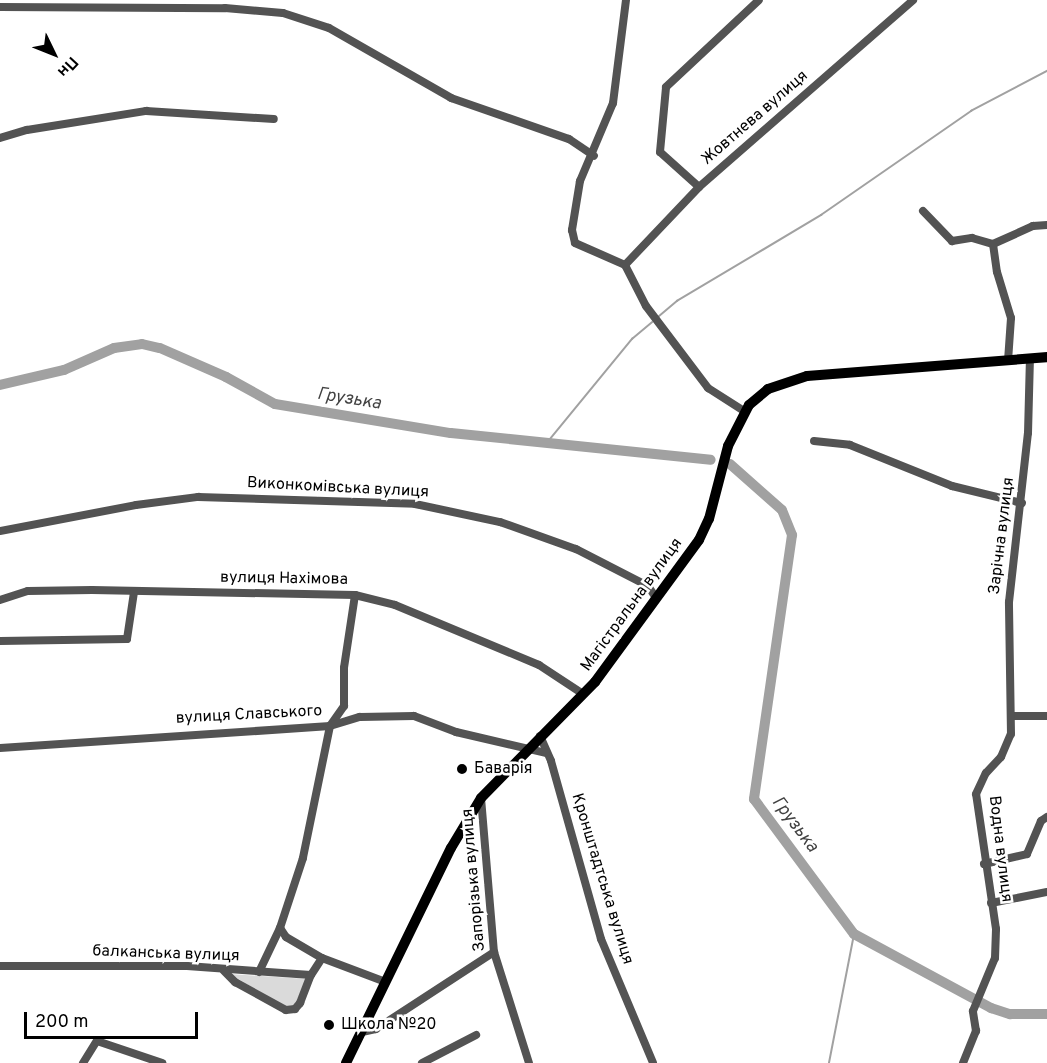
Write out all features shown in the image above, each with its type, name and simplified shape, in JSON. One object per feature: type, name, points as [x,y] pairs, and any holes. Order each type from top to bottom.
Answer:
[{"type":"main road","name":"Магістральна вулиця","points":[[346,1063],[451,848],[481,798],[529,746],[583,694],[656,598],[709,519],[728,446],[744,411],[768,389],[807,376],[1047,357]]},
{"type":"street","points":[[626,0],[613,103],[594,156],[580,181],[572,230],[575,243],[625,265],[646,306],[708,388],[744,411]]},
{"type":"street","points":[[699,188],[660,152],[666,87],[759,0]]},
{"type":"street","name":"Жовтнева вулиця","points":[[625,265],[699,188],[913,0]]},
{"type":"street","points":[[0,7],[225,8],[283,13],[329,28],[451,98],[569,139],[594,156]]},
{"type":"street","points":[[0,138],[27,130],[146,111],[274,119]]},
{"type":"street","points":[[923,211],[952,241],[972,238],[993,244],[1033,226],[1047,225]]},
{"type":"street","points":[[993,244],[997,272],[1011,318],[1008,361]]},
{"type":"street","name":"Зарічна вулиця","points":[[1013,716],[1009,602],[1022,503],[1030,359]]},
{"type":"street","points":[[814,441],[850,445],[952,486],[1022,503]]},
{"type":"street","name":"Виконкомівська вулиця","points":[[0,531],[136,505],[198,497],[415,504],[500,522],[576,549],[648,586],[656,598]]},
{"type":"street","name":"вулиця Нахімова","points":[[0,600],[28,591],[355,595],[395,605],[539,665],[583,694]]},
{"type":"street","points":[[0,640],[127,639],[130,634],[134,592]]},
{"type":"street","points":[[259,972],[280,928],[303,858],[330,726],[344,706],[344,668],[355,595]]},
{"type":"street","name":"вулиця Славського","points":[[0,748],[330,726],[360,717],[414,716],[456,732],[529,746],[546,753]]},
{"type":"street","points":[[1013,716],[1047,716]]},
{"type":"street","name":"Водна вулиця","points":[[963,1063],[976,1031],[978,1001],[995,958],[991,903],[976,794],[986,773],[1001,757],[1013,716]]},
{"type":"street","name":"Кронштадтська вулиця","points":[[540,736],[602,939],[653,1063]]},
{"type":"street","name":"Запорізька вулиця","points":[[481,798],[494,952],[529,1063]]},
{"type":"street","points":[[984,864],[1027,854],[1041,821],[1047,816]]},
{"type":"street","points":[[991,903],[1047,892]]},
{"type":"street","points":[[280,928],[286,937],[321,958],[386,982]]},
{"type":"street","points":[[362,1032],[376,1029],[494,952]]},
{"type":"street","points":[[224,971],[235,982],[286,1010],[295,1009],[321,958]]},
{"type":"street","name":"балканська вулиця","points":[[0,966],[108,964],[311,975]]},
{"type":"street","points":[[428,1062],[476,1035]]},
{"type":"street","points":[[83,1063],[97,1041],[162,1063]]},
{"type":"shaded area","points":[[230,974],[307,979],[294,1006],[287,1008]]},
{"type":"waterway","points":[[658,317],[677,301],[821,215],[971,111],[1047,71]]},
{"type":"waterway","points":[[546,444],[632,339],[652,322]]},
{"type":"waterway","name":"Грузька","points":[[0,385],[64,370],[114,348],[142,344],[160,348],[226,377],[275,404],[451,433],[711,460]]},
{"type":"waterway","name":"Грузька","points":[[730,464],[782,510],[792,535],[754,799],[854,934],[991,1008],[1010,1014],[1047,1014]]},
{"type":"waterway","points":[[829,1063],[854,934]]},
{"type":"place","name":"Баварія","points":[[462,769]]},
{"type":"place","name":"Школа №20","points":[[329,1025]]}]
